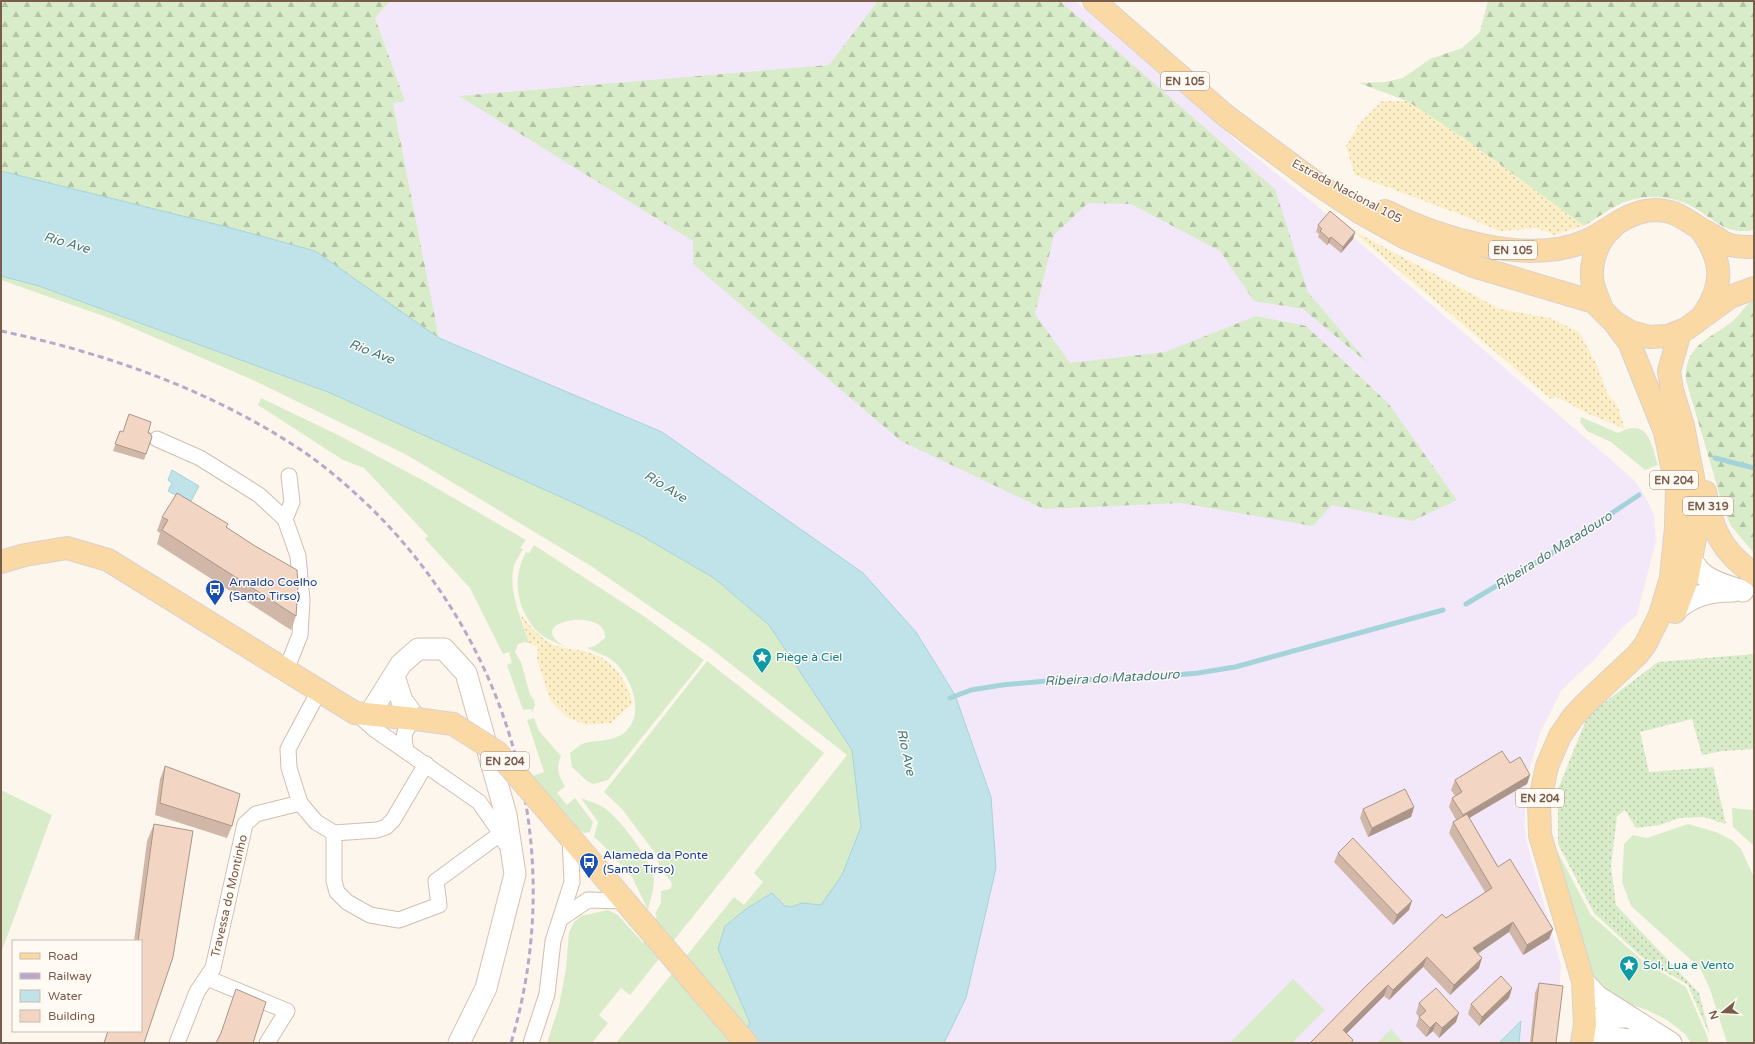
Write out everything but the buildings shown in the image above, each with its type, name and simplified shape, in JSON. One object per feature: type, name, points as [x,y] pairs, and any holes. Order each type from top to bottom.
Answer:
[{"type":"main road","name":"EN 105","points":[[1094,1],[1226,116],[1279,156]]},
{"type":"main road","name":"Estrada Nacional 105","points":[[1279,156],[1303,166],[1402,220],[1453,238],[1484,246],[1511,250],[1547,250],[1570,246],[1586,241],[1622,220],[1638,213],[1654,210],[1676,214],[1727,244],[1754,247]]},
{"type":"main road","name":"Estrada Nacional 105","points":[[1279,156],[1361,213],[1406,238],[1473,266],[1594,302],[1608,315],[1631,332],[1649,337],[1668,336],[1680,332],[1730,297],[1754,288]]},
{"type":"main road","name":"Estrada Nacional 105","points":[[1608,315],[1594,290],[1592,270],[1596,250],[1607,233],[1622,220]]},
{"type":"main road","name":"Estrada Nacional 105","points":[[1700,229],[1711,245],[1718,263],[1718,282],[1712,301],[1702,317]]},
{"type":"main road","name":"EN 204","points":[[1584,1034],[1583,981],[1540,835],[1539,804],[1547,766],[1560,736],[1573,717],[1596,693],[1624,669],[1645,645],[1661,634],[1677,609],[1687,580],[1697,528],[1696,493],[1674,429],[1629,342],[1608,315]]},
{"type":"main road","name":"EN 204","points":[[1645,645],[1660,615],[1668,592],[1676,526],[1677,490],[1672,390],[1669,371],[1680,332]]},
{"type":"main road","name":"EM 319","points":[[1674,429],[1702,473],[1710,516],[1717,534],[1750,585]]},
{"type":"main road","name":"EN 204","points":[[1,562],[25,555],[67,548],[108,560],[319,691],[362,714],[453,724],[497,752],[746,1043]]},
{"type":"street","points":[[157,439],[200,458],[259,495],[285,519],[298,556],[302,600],[300,635],[286,670]]},
{"type":"street","points":[[285,519],[292,502],[289,476]]},
{"type":"street","points":[[1691,562],[1706,577],[1714,581],[1750,585]]},
{"type":"street","points":[[1677,609],[1688,600],[1700,595],[1750,585]]},
{"type":"street","points":[[458,1043],[486,988],[515,874],[502,801],[466,673],[444,649],[418,649],[401,664],[394,676],[362,714],[374,729],[479,802],[500,834],[512,858]]},
{"type":"street","points":[[394,676],[402,701],[416,719],[406,729],[403,739],[406,750]]},
{"type":"street","points":[[319,691],[288,749],[289,768],[300,803],[316,822],[334,833],[377,830],[386,827],[393,820],[426,764]]},
{"type":"street","points":[[479,802],[502,801]]},
{"type":"street","name":"Travessa do Montinho","points":[[177,1043],[198,992],[213,968],[245,824],[256,814],[300,803]]},
{"type":"street","points":[[334,833],[334,881],[337,892],[347,902],[370,915],[398,920],[439,905],[436,881],[500,834]]},
{"type":"street","points":[[531,1043],[547,994],[553,941],[572,882],[570,837]]},
{"type":"street","points":[[560,919],[588,900],[631,908]]},
{"type":"street","points":[[207,978],[287,1011],[267,1043]]},
{"type":"street","points":[[1583,981],[1597,996],[1663,1038]]},
{"type":"street","points":[[1584,1034],[1603,1017],[1630,1017]]},
{"type":"street","points":[[1584,1034],[1600,1035],[1626,1042],[1663,1038]]},
{"type":"shaded area","points":[[390,1],[1075,1],[1253,155],[1316,205],[1634,480],[1645,496],[1654,515],[1656,541],[1637,615],[1624,626],[1593,661],[1561,691],[1540,733],[1529,771],[1525,797],[1526,840],[1561,965],[1553,1043],[944,1043],[966,998],[991,797],[955,695],[916,632],[662,432],[439,338],[393,102],[405,101],[375,18]]},
{"type":"green space","points":[[1,1],[390,1],[375,18],[405,101],[393,103],[439,338],[315,251],[235,229],[1,171]]},
{"type":"green space","points":[[878,1],[1060,1],[1275,189],[1308,292],[1369,364],[1303,309],[1254,301],[1220,251],[1131,204],[1088,203],[1054,235],[1035,314],[1070,363],[1165,352],[1256,316],[1306,326],[1388,403],[1457,500],[1412,521],[1332,505],[1313,526],[1181,503],[1044,509],[901,441],[693,264],[693,241],[459,96],[829,65]]},
{"type":"green space","points":[[1488,1],[1754,1],[1754,230],[1744,231],[1727,228],[1683,202],[1656,197],[1647,197],[1620,204],[1584,226],[1465,139],[1407,101],[1359,83],[1385,82],[1403,78],[1430,59],[1462,48],[1480,32]]},
{"type":"green space","points":[[1,276],[39,286],[328,392],[583,507],[640,535],[714,578],[769,625],[852,750],[861,827],[842,875],[821,905],[802,903],[791,907],[785,906],[772,893],[746,909],[725,926],[718,949],[750,1023],[741,1043],[616,1043],[734,897],[744,905],[763,882],[754,873],[847,755],[709,647],[591,566],[407,455],[253,380],[112,319],[1,280]]},
{"type":"green space","points":[[1754,300],[1754,553],[1731,526],[1724,510],[1686,380],[1689,358],[1694,350],[1734,320]]},
{"type":"green space","points":[[261,398],[336,434],[426,482],[526,540],[520,548],[523,549],[515,563],[512,583],[516,603],[529,643],[525,642],[518,644],[515,652],[521,662],[530,695],[534,700],[535,705],[532,712],[531,709],[523,710],[507,665],[512,663],[509,652],[503,654],[470,588],[425,539],[428,536],[364,468],[343,460],[258,405]]},
{"type":"green space","points":[[1581,417],[1618,433],[1636,428],[1642,430],[1650,441],[1658,465],[1645,470],[1611,442],[1587,431],[1580,422]]},
{"type":"green space","points":[[534,545],[645,617],[704,660],[608,780],[593,784],[587,781],[572,767],[570,753],[582,744],[616,737],[621,735],[629,728],[634,718],[635,708],[631,686],[626,676],[612,660],[587,648],[595,646],[605,638],[602,628],[593,622],[581,620],[568,621],[558,625],[552,631],[555,639],[568,648],[542,635],[529,621],[520,602],[518,582],[519,572],[526,552],[529,553]]},
{"type":"green space","points":[[1754,654],[1754,749],[1723,751],[1702,755],[1692,719],[1640,732],[1649,772],[1713,767],[1726,824],[1704,817],[1679,818],[1660,825],[1636,828],[1625,810],[1617,816],[1611,866],[1616,905],[1699,993],[1710,1036],[1688,985],[1644,959],[1594,913],[1558,844],[1558,789],[1588,715],[1658,662]]},
{"type":"green space","points":[[707,661],[824,753],[630,995],[621,988],[599,1015],[608,1023],[592,1043],[547,1043],[559,1006],[566,969],[569,932],[574,922],[581,916],[608,910],[618,915],[643,943],[657,916],[655,914],[661,903],[661,891],[670,889],[672,885],[670,880],[661,870],[655,853],[622,809],[604,792]]},
{"type":"green space","points":[[534,718],[539,731],[561,756],[558,771],[565,786],[557,793],[567,805],[575,798],[593,822],[590,832],[584,833],[578,829],[533,776],[544,772],[527,720]]},
{"type":"green space","points":[[1,790],[52,815],[1,953]]},
{"type":"green space","points":[[581,798],[606,809],[619,822],[640,849],[650,866],[654,878],[648,910],[632,877],[594,837],[598,822]]},
{"type":"green space","points":[[1732,808],[1754,810],[1754,846],[1733,827]]},
{"type":"green space","points":[[1688,824],[1716,832],[1732,840],[1741,849],[1754,877],[1754,1043],[1727,1043],[1710,989],[1700,968],[1631,906],[1622,882],[1624,844],[1633,835],[1647,838]]},
{"type":"green space","points":[[1554,845],[1591,915],[1643,961],[1686,987],[1708,1038],[1708,1043],[1691,1043],[1685,1034],[1667,1020],[1647,1010],[1617,1000],[1594,979]]},
{"type":"green space","points":[[1293,979],[1325,1010],[1292,1043],[1230,1043]]},
{"type":"green space","points":[[1391,1029],[1404,1043],[1377,1043]]},
{"type":"sand","points":[[1382,101],[1407,101],[1465,139],[1584,226],[1554,235],[1538,228],[1499,231],[1467,217],[1355,175],[1346,146],[1359,124]]},
{"type":"sand","points":[[1350,229],[1500,309],[1550,318],[1579,332],[1597,365],[1607,393],[1617,405],[1625,429],[1587,413],[1557,397],[1551,399]]},
{"type":"sand","points":[[520,612],[533,629],[550,643],[593,654],[609,663],[616,670],[626,685],[633,703],[611,723],[586,725],[567,717],[550,700],[537,660],[538,647],[529,643]]},
{"type":"water","name":"Rio Ave","points":[[1,171],[235,229],[315,251],[439,338],[662,432],[863,573],[916,632],[955,695],[991,797],[996,868],[966,998],[944,1043],[741,1043],[750,1023],[718,949],[725,926],[746,909],[772,893],[785,906],[791,907],[802,903],[821,905],[842,875],[861,827],[852,750],[769,625],[714,578],[640,535],[583,507],[328,392],[39,286],[1,276]]},
{"type":"water","points":[[172,470],[199,486],[190,503],[168,491],[172,483],[168,480]]},
{"type":"water","points":[[1521,1021],[1519,1043],[1499,1043]]},
{"type":"waterway","name":"Ribeira do Matadouro","points":[[1715,458],[1754,468]]},
{"type":"waterway","name":"Ribeira do Matadouro","points":[[1466,604],[1552,553],[1639,495]]},
{"type":"waterway","name":"Ribeira do Matadouro","points":[[950,698],[971,690],[1002,685],[1047,681],[1144,678],[1198,673],[1235,667],[1443,610]]},
{"type":"railway","points":[[1,331],[79,350],[117,362],[192,391],[264,427],[308,455],[345,484],[371,508],[420,563],[461,624],[493,688],[516,756],[529,827],[533,899],[527,971],[511,1043]]},
{"type":"place","name":"Arnaldo Coelho (Santo Tirso)","points":[[215,606]]},
{"type":"place","name":"Piège à Ciel","points":[[762,674]]},
{"type":"place","name":"Alameda da Ponte (Santo Tirso)","points":[[589,879]]},
{"type":"place","name":"Sol, Lua e Vento","points":[[1629,982]]}]
